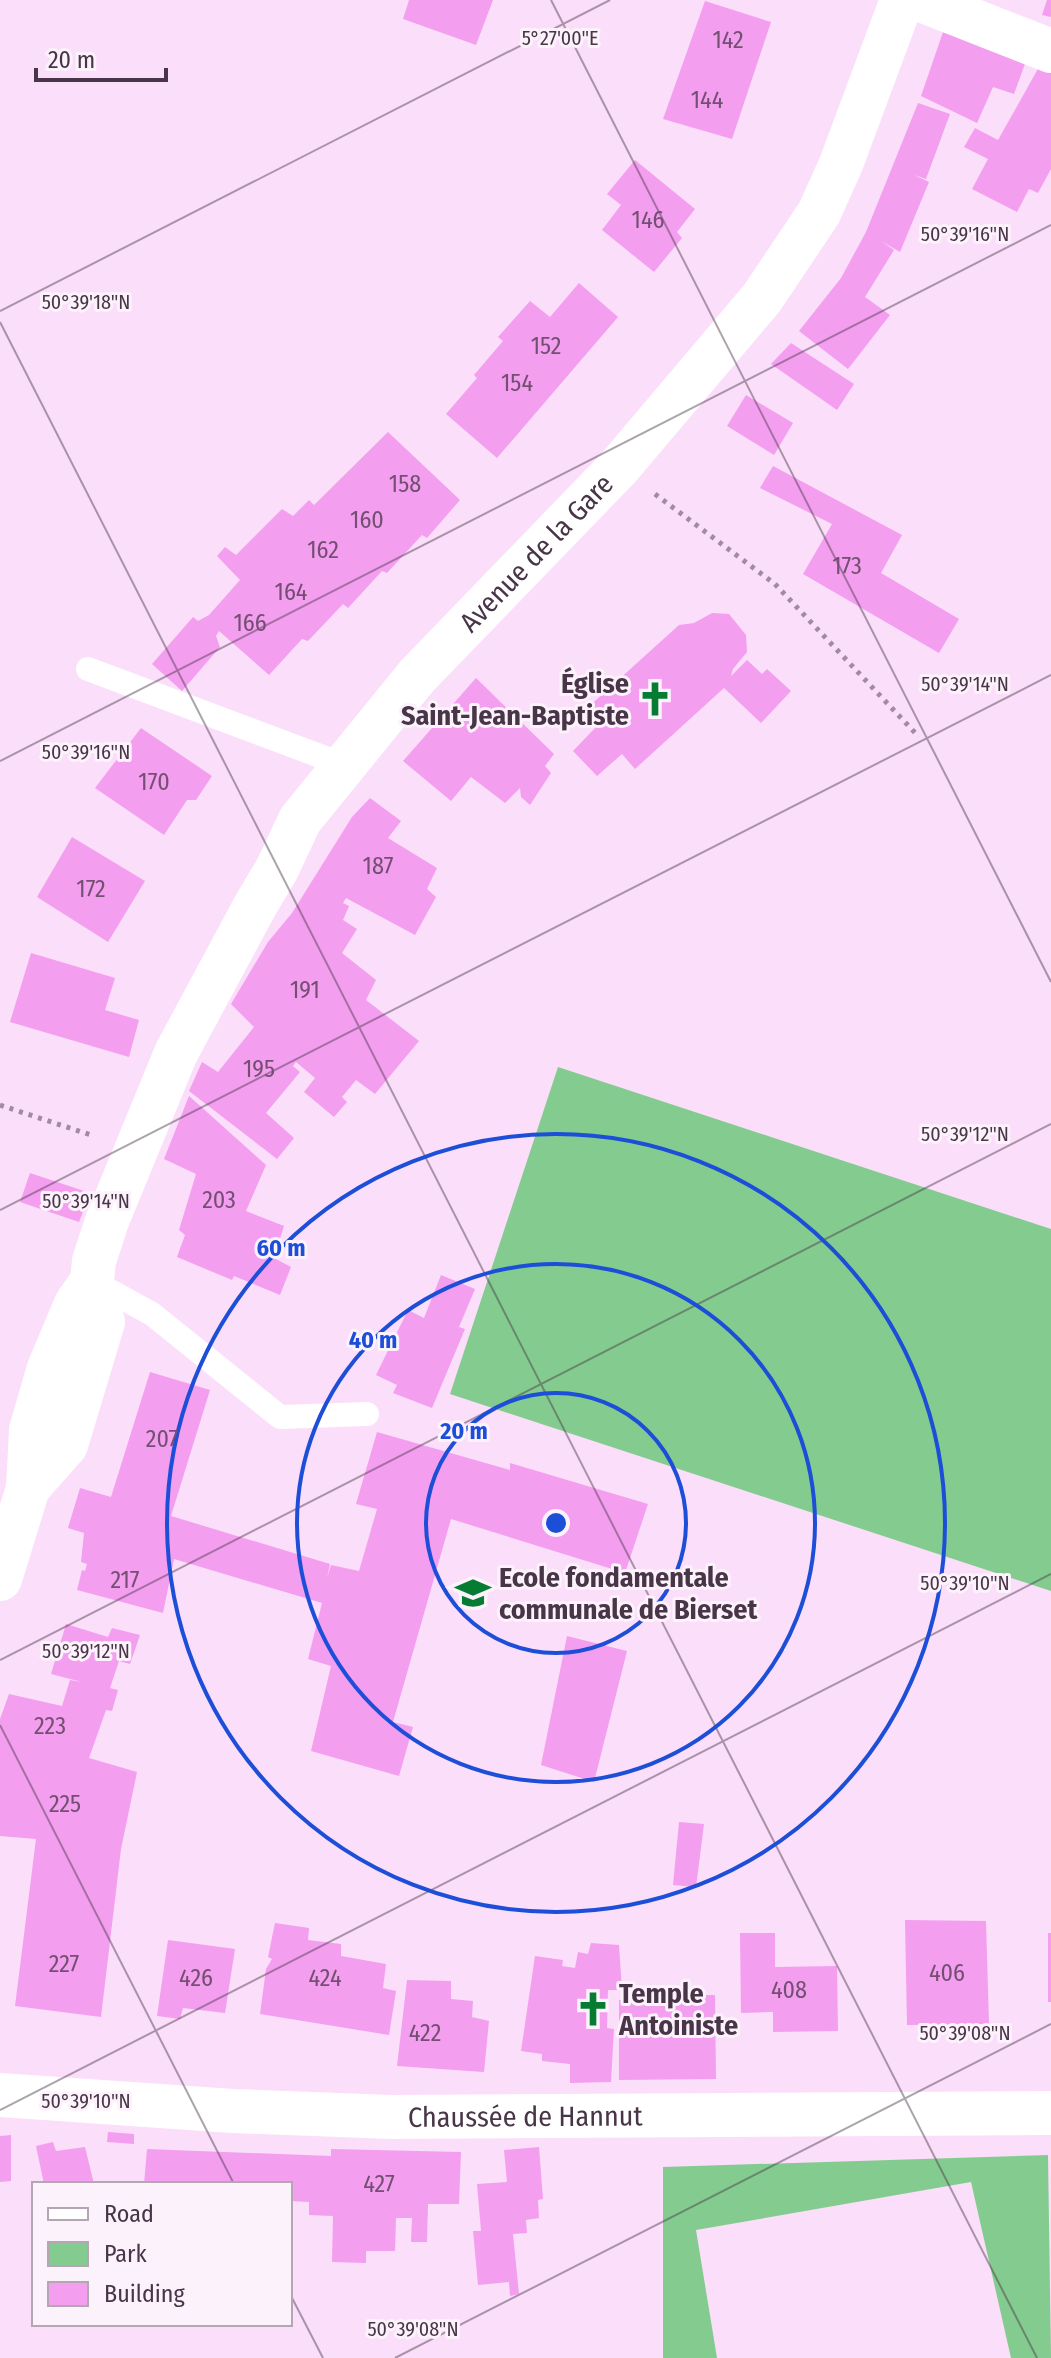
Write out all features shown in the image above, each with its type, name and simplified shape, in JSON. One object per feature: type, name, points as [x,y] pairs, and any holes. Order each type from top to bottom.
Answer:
[{"type":"street","name":"Avenue de la Gare","points":[[0,1579],[28,1488],[31,1430],[49,1368],[76,1304],[92,1281],[94,1261],[107,1221],[176,1053],[277,869],[300,820],[417,676],[619,467],[762,298],[819,213],[841,164],[902,0]]},
{"type":"street","points":[[921,0],[1051,51]]},
{"type":"street","name":"Chaussée de Hannut","points":[[0,2095],[233,2111],[391,2117],[1051,2113]]},
{"type":"lane","points":[[88,669],[344,765]]},
{"type":"lane","points":[[92,1281],[152,1314],[280,1417],[367,1414]]},
{"type":"path","points":[[619,467],[775,584],[919,737]]},
{"type":"path","points":[[0,1105],[136,1150]]},
{"type":"green space","points":[[558,1067],[1051,1229],[1051,1591],[450,1394]]},
{"type":"green space","points":[[1048,2155],[1051,2358],[1011,2358],[971,2182],[696,2230],[717,2358],[663,2358],[663,2167]]},
{"type":"building","points":[[409,0],[493,0],[476,45],[403,19]]},
{"type":"building","points":[[1047,0],[1051,0],[1051,17],[1042,15]]},
{"type":"building","points":[[705,1],[771,22],[732,139],[663,119]]},
{"type":"building","points":[[943,32],[1026,61],[1014,94],[993,87],[977,123],[921,96]]},
{"type":"building","points":[[1039,67],[1051,72],[1051,169],[1038,193],[1029,189],[1017,212],[972,189],[988,159],[964,147],[975,128],[998,140]]},
{"type":"building","points":[[918,103],[950,114],[926,179],[914,175],[929,182],[900,252],[881,241],[894,250],[865,297],[890,315],[848,369],[799,331],[841,278],[866,232]]},
{"type":"building","points":[[635,160],[695,209],[677,232],[682,238],[654,272],[602,230],[621,205],[607,194]]},
{"type":"building","points":[[579,283],[618,317],[497,458],[446,414],[503,341],[498,337],[530,301],[550,317]]},
{"type":"building","points":[[791,343],[854,384],[837,410],[771,364]]},
{"type":"building","points":[[746,395],[793,423],[774,455],[727,426]]},
{"type":"building","points":[[388,432],[460,500],[427,538],[422,535],[387,573],[382,571],[348,608],[343,604],[308,641],[302,639],[269,675],[219,631],[216,636],[220,647],[182,691],[152,664],[193,617],[198,621],[209,615],[240,580],[217,556],[225,547],[236,555],[282,509],[293,516],[309,500],[314,505]]},
{"type":"building","points":[[773,466],[902,535],[881,573],[959,619],[939,653],[803,574],[832,524],[760,488]]},
{"type":"building","name":"Église Saint-Jean-Baptiste","points":[[712,613],[729,614],[746,635],[747,652],[731,676],[747,660],[762,674],[767,669],[791,691],[761,723],[724,688],[635,769],[622,754],[597,776],[573,751],[597,726],[585,710],[679,625],[694,623]]},
{"type":"building","points":[[476,678],[554,754],[545,766],[551,773],[530,805],[521,797],[520,788],[505,803],[471,777],[451,801],[403,761]]},
{"type":"building","points":[[141,728],[212,776],[196,800],[187,800],[164,835],[95,788]]},
{"type":"building","points":[[370,798],[401,821],[388,838],[437,868],[427,889],[436,897],[415,935],[346,898],[343,903],[349,906],[343,920],[357,929],[342,953],[376,980],[366,1000],[419,1041],[375,1094],[356,1080],[342,1097],[347,1102],[334,1117],[304,1092],[315,1078],[296,1062],[293,1066],[300,1072],[266,1113],[294,1138],[277,1159],[189,1091],[202,1062],[218,1072],[254,1027],[231,1004],[268,942],[292,913],[352,817]]},
{"type":"building","points":[[72,837],[145,881],[108,942],[37,897]]},
{"type":"building","points":[[31,953],[115,978],[105,1010],[139,1020],[129,1057],[10,1022]]},
{"type":"building","points":[[189,1096],[266,1165],[246,1211],[284,1226],[274,1258],[291,1267],[280,1295],[234,1276],[232,1280],[177,1257],[185,1235],[179,1230],[196,1174],[164,1159]]},
{"type":"building","points":[[30,1173],[90,1193],[79,1222],[20,1202]]},
{"type":"building","points":[[441,1275],[475,1289],[459,1327],[465,1329],[432,1408],[393,1393],[397,1385],[376,1375],[408,1310],[424,1318]]},
{"type":"building","points":[[150,1372],[210,1390],[171,1516],[330,1564],[327,1578],[331,1565],[359,1571],[377,1509],[356,1504],[377,1432],[510,1470],[510,1463],[648,1504],[625,1573],[451,1519],[393,1722],[413,1727],[399,1776],[311,1751],[331,1666],[308,1659],[322,1603],[174,1559],[163,1613],[77,1590],[82,1570],[85,1571],[87,1564],[81,1562],[84,1533],[68,1528],[80,1488],[111,1497]]},
{"type":"building","points":[[66,1624],[108,1637],[112,1628],[140,1635],[130,1664],[119,1661],[110,1688],[118,1690],[112,1711],[106,1710],[89,1758],[137,1772],[121,1849],[101,2017],[15,2006],[36,1839],[0,1836],[0,1719],[9,1694],[62,1706],[70,1680],[82,1682],[51,1674]]},
{"type":"building","points":[[567,1636],[627,1651],[594,1782],[541,1765]]},
{"type":"building","points":[[679,1822],[704,1824],[696,1887],[673,1885]]},
{"type":"building","points":[[905,1920],[986,1921],[989,2024],[907,2025]]},
{"type":"building","points":[[275,1923],[309,1928],[308,1940],[341,1944],[341,1956],[386,1964],[383,1988],[396,1991],[389,2035],[260,2014],[266,1969],[272,1959],[268,1957]]},
{"type":"building","points":[[740,1933],[775,1933],[775,1967],[837,1966],[838,2031],[773,2032],[773,2012],[741,2013]]},
{"type":"building","points":[[1048,1933],[1051,1933],[1051,2002],[1048,2002]]},
{"type":"building","points":[[168,1940],[235,1949],[225,2013],[183,2008],[180,2019],[157,2016]]},
{"type":"building","points":[[591,1943],[619,1945],[622,1990],[608,1990],[607,2028],[614,2029],[611,2082],[570,2083],[570,2064],[542,2061],[542,2054],[521,2051],[535,1956],[563,1960],[562,1966],[575,1968],[578,1952],[588,1954]]},
{"type":"building","points":[[407,1980],[451,1981],[451,1999],[473,2001],[472,2017],[489,2021],[484,2072],[397,2066]]},
{"type":"building","points":[[685,1995],[715,1995],[716,2079],[619,2080],[619,2000],[685,2000]]},
{"type":"building","points":[[108,2132],[134,2134],[134,2144],[107,2142]]},
{"type":"building","points":[[11,2135],[11,2181],[0,2182],[0,2136]]},
{"type":"building","points":[[53,2142],[56,2151],[85,2147],[94,2182],[44,2182],[36,2146]]},
{"type":"building","points":[[539,2147],[543,2199],[538,2200],[539,2218],[526,2220],[527,2233],[513,2234],[519,2294],[510,2296],[509,2282],[478,2285],[473,2231],[481,2231],[477,2184],[507,2182],[504,2150]]},
{"type":"building","points":[[147,2149],[331,2156],[331,2149],[461,2152],[459,2204],[428,2204],[427,2242],[411,2242],[412,2218],[396,2218],[395,2251],[366,2251],[366,2263],[332,2262],[333,2216],[309,2215],[309,2202],[292,2201],[292,2182],[144,2182]]},
{"type":"place","name":"Église Saint-Jean-Baptiste","points":[[655,699]]},
{"type":"place","name":"Ecole fondamentale communale de Bierset","points":[[473,1593]]},
{"type":"place","name":"Temple Antoiniste","points":[[593,2009]]}]
